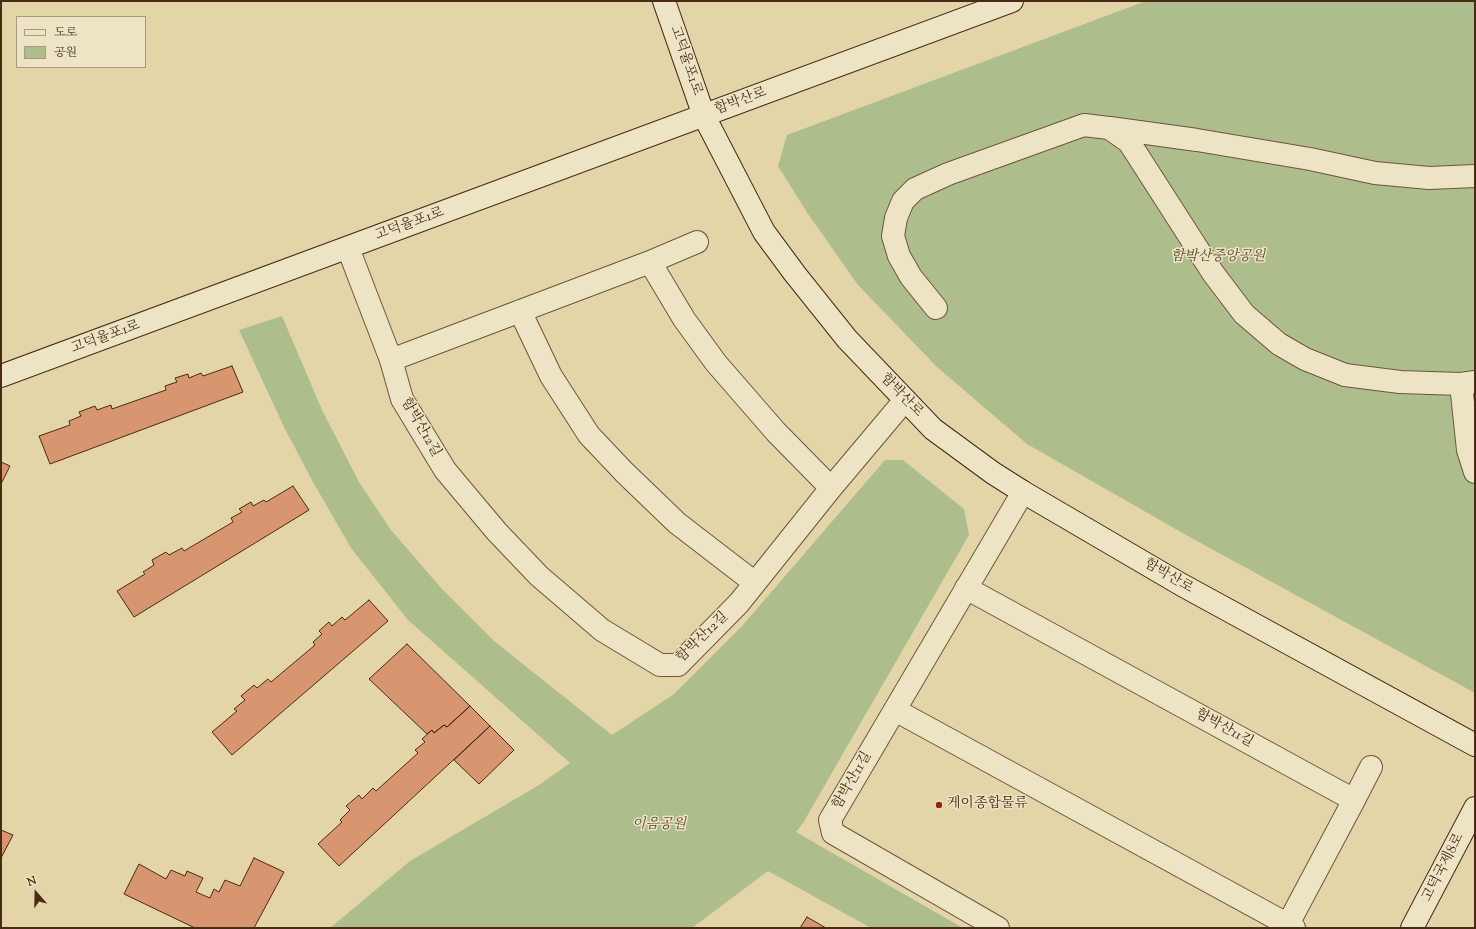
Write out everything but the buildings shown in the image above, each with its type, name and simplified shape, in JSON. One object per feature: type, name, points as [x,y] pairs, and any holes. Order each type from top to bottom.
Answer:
[{"type":"street","name":"고덕율포1로","points":[[1,376],[704,116],[664,1]]},
{"type":"street","name":"함박산로","points":[[1012,1],[704,116],[764,232],[847,340],[933,429],[993,473],[1182,585],[1475,745]]},
{"type":"street","points":[[936,308],[911,277],[899,256],[893,236],[896,218],[903,201],[915,189],[948,174],[1084,125],[1197,140],[1310,159],[1375,173],[1429,178],[1475,176]]},
{"type":"street","points":[[1109,128],[1128,142],[1213,274],[1244,314],[1279,344],[1305,359],[1345,375],[1400,382],[1468,383],[1468,450],[1475,472]]},
{"type":"street","points":[[391,360],[650,262],[697,242]]},
{"type":"street","name":"함박산12길","points":[[348,248],[391,360],[402,399],[445,470],[497,532],[539,576],[602,630],[660,665],[678,665],[738,603],[831,488],[905,400]]},
{"type":"street","points":[[650,262],[684,319],[716,363],[776,432],[831,488]]},
{"type":"street","points":[[520,311],[551,376],[589,435],[676,524],[755,583]]},
{"type":"street","name":"함박산11길","points":[[998,928],[833,833],[830,820],[1023,492]]},
{"type":"street","name":"함박산11길","points":[[966,588],[1354,800]]},
{"type":"street","points":[[895,710],[1289,927],[1371,767]]},
{"type":"street","name":"고덕국제8로","points":[[1412,928],[1475,808]]},
{"type":"green space","name":"함박산중앙공원","points":[[1146,1],[1475,1],[1475,693],[1186,535],[1027,444],[937,367],[858,285],[808,214],[778,166],[787,135]]},
{"type":"green space","name":"이음공원","points":[[282,316],[322,410],[359,482],[391,530],[442,589],[494,641],[612,735],[674,694],[742,626],[885,460],[903,460],[964,509],[969,535],[803,823],[796,832],[963,928],[871,928],[768,871],[692,928],[330,928],[410,861],[539,785],[570,763],[408,620],[351,548],[313,482],[284,427],[239,330]]},
{"type":"place","name":"케이종합물류","points":[[939,805]]}]
